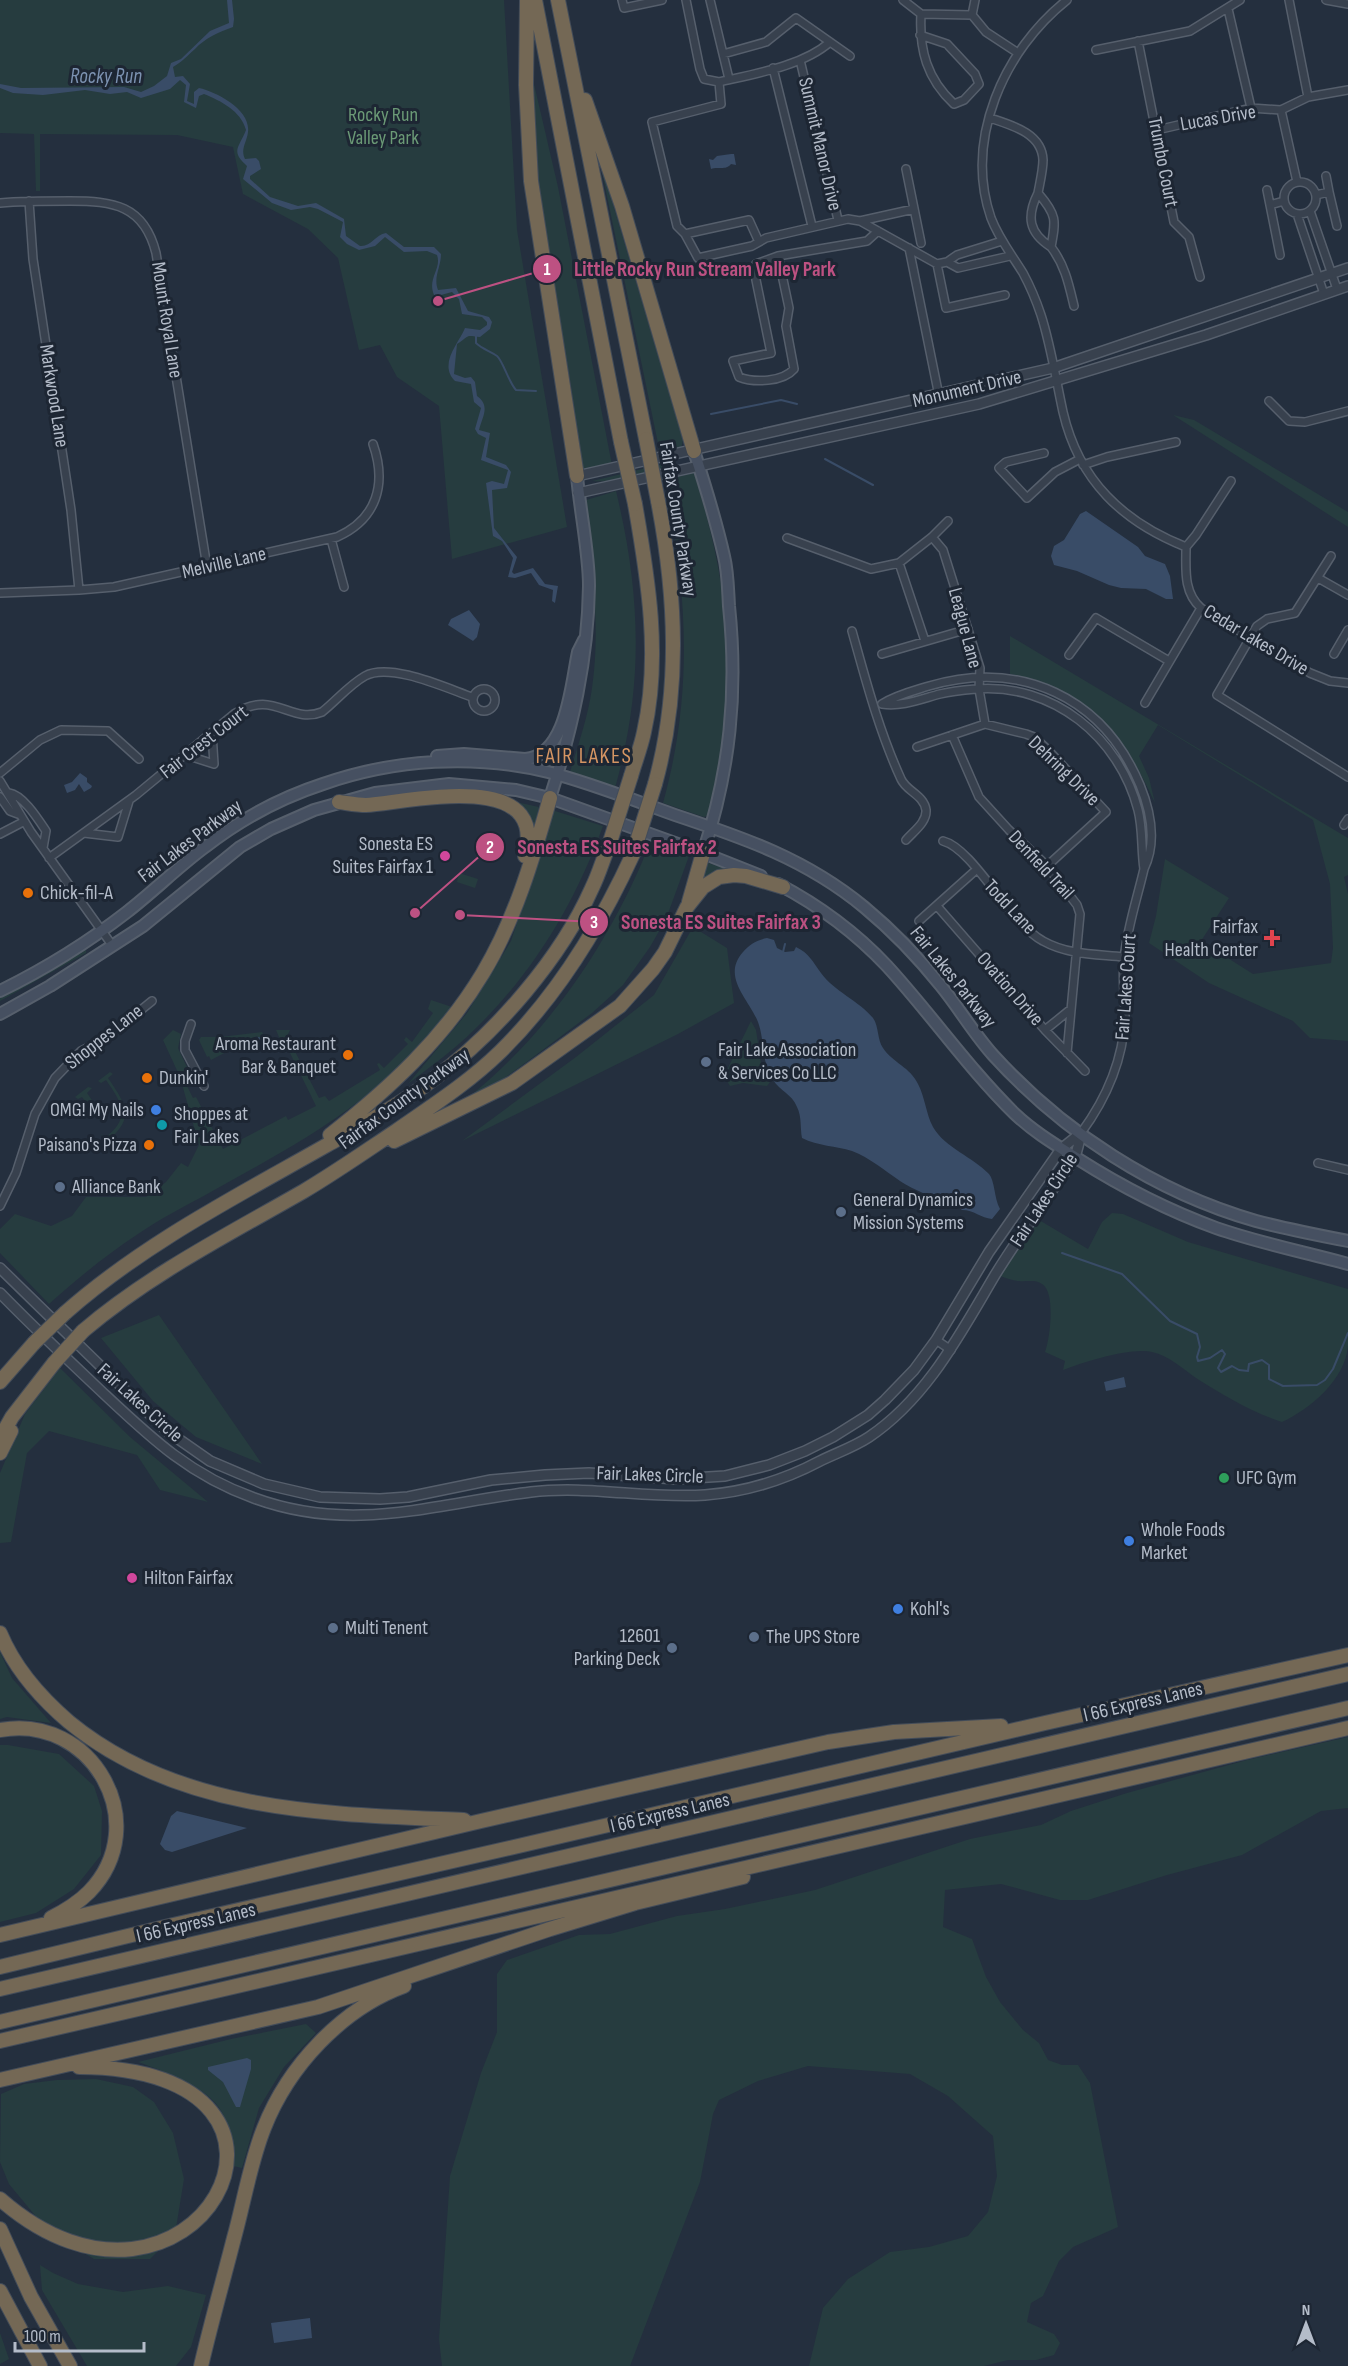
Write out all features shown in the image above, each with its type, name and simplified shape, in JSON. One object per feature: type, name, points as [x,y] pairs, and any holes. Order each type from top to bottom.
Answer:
[{"type":"highway","points":[[526,0],[526,85],[531,181],[577,476]]},
{"type":"highway","name":"Fairfax County Parkway","points":[[0,1382],[34,1343],[65,1313],[132,1260],[223,1204],[394,1107],[461,1058],[515,1003],[551,957],[592,889],[609,845],[645,723],[650,688],[652,635],[647,571],[635,504],[535,0]]},
{"type":"highway","name":"Fairfax County Parkway","points":[[0,1438],[12,1417],[54,1363],[83,1331],[189,1256],[346,1164],[459,1088],[501,1051],[546,1001],[584,947],[619,885],[633,854],[656,784],[669,720],[674,644],[669,561],[558,0]]},
{"type":"highway","points":[[567,44],[622,206],[694,451]]},
{"type":"highway","points":[[339,802],[365,805],[414,797],[464,796],[489,798],[511,806],[522,818],[529,837],[514,908]]},
{"type":"highway","points":[[223,1204],[330,1135],[374,1102],[403,1075],[468,996],[484,972],[514,908],[531,862],[550,798]]},
{"type":"highway","points":[[346,1164],[512,1083],[620,1006],[653,969],[664,952],[687,907],[703,853]]},
{"type":"highway","points":[[687,907],[703,887],[718,877],[746,876],[783,887]]},
{"type":"highway","points":[[0,1453],[27,1399]]},
{"type":"highway","points":[[0,1633],[26,1677],[60,1714],[101,1745],[142,1767],[180,1783],[233,1799],[275,1807],[318,1812],[481,1821]]},
{"type":"highway","points":[[0,1967],[1045,1722],[1348,1655]]},
{"type":"highway","name":"I 66 Express Lanes","points":[[0,1989],[1348,1674]]},
{"type":"highway","points":[[0,2022],[1348,1708]]},
{"type":"highway","points":[[4,1934],[481,1821],[861,1735],[1045,1722]]},
{"type":"highway","points":[[0,1730],[14,1728],[40,1731],[75,1746],[104,1777],[112,1796],[116,1817],[116,1838],[111,1857],[105,1871],[91,1891],[56,1916],[4,1934]]},
{"type":"highway","points":[[0,2041],[1348,1728]]},
{"type":"highway","points":[[0,2080],[318,2007],[635,1903],[744,1876],[798,1855]]},
{"type":"highway","points":[[201,2366],[258,2147],[273,2109],[292,2076],[316,2047],[336,2028],[388,1992],[465,1965],[510,1944]]},
{"type":"highway","points":[[55,2067],[95,2067],[119,2070],[167,2086],[191,2100],[213,2124],[222,2145],[228,2179],[224,2206]]},
{"type":"highway","points":[[0,2199],[32,2235]]},
{"type":"highway","points":[[0,2229],[31,2296],[70,2366]]},
{"type":"highway","points":[[0,2291],[40,2366]]},
{"type":"main road","points":[[694,451],[725,558],[734,653],[733,703],[728,752],[703,853]]},
{"type":"main road","points":[[550,798],[581,684],[589,585],[577,476]]},
{"type":"main road","points":[[411,764],[445,754],[525,759],[545,752],[558,736],[578,652],[585,636]]},
{"type":"main road","name":"Fair Lakes Parkway","points":[[0,991],[41,969],[101,930],[234,826],[296,794],[340,778],[378,769],[448,761],[484,762],[557,775],[758,843],[807,867],[863,906],[920,960],[992,1054],[1027,1091],[1057,1118],[1081,1132],[1110,1155],[1152,1179],[1232,1213],[1348,1241]]},
{"type":"main road","name":"Fair Lakes Parkway","points":[[0,1014],[50,986],[143,926],[240,847],[293,818],[339,802],[375,793],[449,784],[516,790],[550,798],[750,870],[803,897],[863,943],[910,993],[971,1069],[1033,1130],[1061,1149],[1140,1195],[1217,1228],[1348,1264]]},
{"type":"street","points":[[622,0],[624,8],[662,0]]},
{"type":"street","points":[[686,0],[704,80],[718,82]]},
{"type":"street","points":[[710,0],[729,80]]},
{"type":"street","points":[[903,0],[921,14],[972,15],[986,32],[1018,53]]},
{"type":"street","points":[[972,15],[975,0]]},
{"type":"street","points":[[1067,0],[1055,9],[1018,53],[1001,84],[983,143],[983,178],[987,203],[1002,241],[1034,295],[1042,318],[1072,443],[1105,495],[1121,511],[1148,530],[1186,547],[1231,481]]},
{"type":"street","points":[[1096,50],[1190,31],[1240,0]]},
{"type":"street","points":[[1288,0],[1308,97]]},
{"type":"street","points":[[1326,0],[1348,4]]},
{"type":"street","points":[[1228,9],[1251,108]]},
{"type":"street","points":[[920,35],[947,44],[975,74],[979,84],[964,100],[954,104],[932,78],[924,58],[920,35],[921,14]]},
{"type":"street","points":[[723,54],[766,42],[796,18],[850,56]]},
{"type":"street","name":"Trumbo Court","points":[[1138,41],[1174,222],[1189,237],[1200,277]]},
{"type":"street","points":[[800,60],[820,51],[830,42]]},
{"type":"street","name":"Summit Manor Drive","points":[[838,220],[800,60],[718,82],[721,104],[652,122],[677,226],[686,234],[698,258],[752,246],[766,238],[838,220],[860,221],[937,264]]},
{"type":"street","name":"Summit Manor Drive","points":[[773,68],[812,226]]},
{"type":"street","name":"Lucas Drive","points":[[1157,130],[1251,108],[1281,111],[1308,97],[1348,90]]},
{"type":"street","points":[[1281,111],[1297,182]]},
{"type":"street","points":[[990,118],[1016,127],[1039,143],[1043,159],[1038,193],[1031,206],[1032,225],[1037,238],[1052,247],[1058,256],[1068,279],[1074,306]]},
{"type":"street","points":[[906,169],[921,243]]},
{"type":"street","points":[[1326,176],[1337,226]]},
{"type":"street","points":[[1297,182],[1307,183],[1316,195],[1316,202],[1310,211],[1297,214],[1287,209],[1284,201],[1284,192],[1287,187],[1297,182]]},
{"type":"street","points":[[1266,190],[1280,255]]},
{"type":"street","points":[[1316,195],[1329,192]]},
{"type":"street","points":[[1038,193],[1052,209],[1055,225],[1052,247]]},
{"type":"street","name":"Markwood Lane","points":[[30,201],[33,259],[71,510],[79,590]]},
{"type":"street","name":"Mount Royal Lane","points":[[0,203],[97,201],[117,205],[135,215],[151,236],[156,253],[196,511],[207,567]]},
{"type":"street","points":[[1270,206],[1284,201]]},
{"type":"street","points":[[860,221],[914,209]]},
{"type":"street","points":[[1310,211],[1337,290]]},
{"type":"street","points":[[1297,214],[1324,294]]},
{"type":"street","points":[[686,234],[749,220],[759,242]]},
{"type":"street","points":[[778,256],[789,308],[786,326],[794,369],[789,374],[749,381],[739,377],[733,361],[771,353],[756,280],[756,264],[778,256],[867,241],[878,231]]},
{"type":"street","points":[[1002,241],[957,255],[947,262],[937,264],[945,308],[1005,295]]},
{"type":"street","points":[[909,248],[939,396]]},
{"type":"street","points":[[947,262],[958,268],[1010,256]]},
{"type":"street","name":"Monument Drive","points":[[577,476],[939,396],[1053,368],[1348,268]]},
{"type":"street","name":"Monument Drive","points":[[578,493],[979,404],[1206,335],[1348,286]]},
{"type":"street","points":[[1269,401],[1289,421],[1305,422],[1348,411]]},
{"type":"street","points":[[1044,453],[1006,462],[999,468],[1027,498],[1055,472],[1082,462],[1176,442]]},
{"type":"street","name":"Melville Lane","points":[[0,593],[79,590],[139,582],[331,538],[358,525],[375,502],[379,479],[373,444]]},
{"type":"street","points":[[787,538],[871,569],[899,563],[948,521]]},
{"type":"street","name":"League Lane","points":[[932,537],[943,550],[980,668],[978,678],[985,724]]},
{"type":"street","points":[[331,538],[344,587]]},
{"type":"street","name":"Cedar Lakes Drive","points":[[1186,547],[1187,582],[1196,604],[1316,676],[1330,681],[1348,683]]},
{"type":"street","points":[[1331,555],[1295,613],[1267,619],[1257,626],[1217,695],[1348,777]]},
{"type":"street","points":[[899,563],[925,641]]},
{"type":"street","points":[[1318,578],[1348,596]]},
{"type":"street","points":[[1145,703],[1201,608]]},
{"type":"street","points":[[1069,654],[1096,618],[1169,661]]},
{"type":"street","points":[[882,654],[968,629]]},
{"type":"street","points":[[1334,654],[1348,630]]},
{"type":"street","points":[[852,631],[873,707],[902,782],[922,800],[926,810],[925,820],[906,840]]},
{"type":"street","name":"Fair Crest Court","points":[[49,858],[129,800],[234,714],[256,703],[268,704],[300,714],[314,715],[328,707],[365,676],[381,671],[396,673],[472,697]]},
{"type":"street","name":"Fair Lakes Court","points":[[873,707],[892,698],[945,682],[978,678],[1007,679],[1047,688],[1081,707],[1112,735],[1120,744],[1135,774],[1147,806],[1151,852],[1144,869],[1124,957],[1125,1017],[1119,1059],[1097,1110],[1081,1132]]},
{"type":"street","name":"Fair Lakes Court","points":[[882,704],[894,706],[947,692],[979,688],[1016,691],[1052,704],[1078,718],[1105,743],[1127,779],[1137,808],[1144,869]]},
{"type":"street","points":[[917,747],[985,724]]},
{"type":"street","name":"Dehring Drive","points":[[985,724],[1034,737],[1106,812],[1047,867]]},
{"type":"street","points":[[0,773],[40,741],[61,730],[108,731],[139,759]]},
{"type":"street","points":[[186,755],[214,764],[212,733]]},
{"type":"street","name":"Denfield Trail","points":[[952,735],[979,797],[1047,867],[1077,904],[1080,914],[1067,1053]]},
{"type":"street","points":[[0,781],[17,807],[23,822],[111,945]]},
{"type":"street","points":[[18,814],[10,810],[1,798],[3,796],[17,795],[33,812],[46,831],[44,850]]},
{"type":"street","points":[[84,833],[118,837],[129,800]]},
{"type":"street","points":[[0,834],[23,822]]},
{"type":"street","name":"Todd Lane","points":[[943,841],[957,848],[1035,936],[1063,950],[1124,957]]},
{"type":"street","points":[[919,921],[976,870]]},
{"type":"street","name":"Ovation Drive","points":[[937,906],[1085,1071]]},
{"type":"street","name":"Shoppes Lane","points":[[0,1206],[16,1173],[34,1114],[55,1078],[81,1051],[105,1039],[152,1000]]},
{"type":"street","points":[[1046,1030],[1071,1009]]},
{"type":"street","points":[[191,1024],[185,1041],[185,1050],[204,1086]]},
{"type":"street","name":"Fair Lakes Circle","points":[[0,1268],[167,1431],[210,1461],[264,1484],[320,1497],[349,1500],[408,1497],[491,1480],[545,1474],[589,1473],[651,1479],[725,1476],[769,1465],[805,1451],[868,1415],[914,1370],[936,1340],[989,1252],[1061,1149],[1081,1132]]},
{"type":"street","name":"Fair Lakes Circle","points":[[0,1293],[159,1445],[197,1472],[253,1498],[292,1509],[329,1515],[370,1516],[400,1514],[481,1498],[534,1492],[575,1490],[706,1495],[733,1491],[771,1482],[856,1445],[876,1433],[925,1384],[951,1350],[1000,1266],[1075,1157],[1081,1132]]},
{"type":"street","points":[[1318,1163],[1348,1170]]},
{"type":"street","points":[[936,1340],[951,1350]]},
{"type":"green space","name":"Rocky Run Valley Park","points":[[0,0],[504,0],[517,230],[567,527],[452,559],[439,406],[397,377],[380,345],[359,350],[338,258],[308,229],[243,194],[233,147],[177,135],[40,134],[40,191],[36,191],[34,134],[0,133]]},
{"type":"green space","points":[[534,84],[558,187],[612,465],[584,471],[581,469],[571,386],[542,226],[535,138]]},
{"type":"green space","points":[[599,157],[683,440],[681,449],[660,453]]},
{"type":"green space","points":[[1173,415],[1194,420],[1348,512],[1348,527]]},
{"type":"green space","points":[[663,464],[676,464],[661,472],[611,481],[592,481]]},
{"type":"green space","points":[[694,473],[720,575],[727,644],[728,679],[721,758],[713,800],[707,816],[704,817],[663,803],[673,762],[679,721],[684,642],[678,562],[665,480]]},
{"type":"green space","points":[[616,491],[630,567],[636,640],[631,713],[615,788],[570,772],[588,710],[595,665],[594,594],[583,501]]},
{"type":"green space","points":[[1010,636],[1348,838],[1348,875],[1344,877],[1348,894],[1348,1041],[1310,1038],[1293,1021],[1209,983],[1149,943],[1156,916],[1165,859],[1229,898],[1201,941],[1253,974],[1331,963],[1333,948],[1330,884],[1313,820],[1158,725],[1139,756],[1149,778],[1155,803],[1130,756],[1100,718],[1082,703],[1061,691],[1037,681],[1010,674]]},
{"type":"green space","points":[[516,802],[539,807],[533,831],[523,811]]},
{"type":"green space","points":[[555,811],[603,826],[566,909],[534,960],[496,1007],[459,1044],[408,1084],[467,1013],[511,941]]},
{"type":"green space","points":[[650,843],[689,856],[666,919],[650,947],[623,985],[592,1013],[528,1061],[503,1079],[465,1100],[523,1046],[574,984],[616,915]]},
{"type":"green space","points":[[708,863],[730,870],[701,884]]},
{"type":"green space","points":[[459,873],[478,879],[475,888],[457,882]]},
{"type":"green space","points":[[693,927],[727,948],[734,1003],[678,1034],[462,1141],[576,1057],[654,995]]},
{"type":"green space","points":[[84,949],[86,953],[0,1001],[0,996],[36,978]]},
{"type":"green space","points":[[431,1000],[452,1007],[428,1038],[372,1091],[310,1135],[146,1228],[81,1276],[49,1304],[0,1253],[0,1229],[15,1214],[51,1226],[72,1216],[86,1197],[146,1197],[166,1182],[181,1163],[188,1167],[199,1145],[180,1077],[163,1040],[173,1030],[181,1034],[178,1048],[193,1080],[186,1084],[193,1098],[196,1097],[223,1149],[286,1116],[288,1120],[316,1106],[276,1030],[290,1030],[287,1036],[302,1065],[309,1064],[304,1069],[319,1098],[325,1096],[329,1101],[380,1070],[377,1064],[379,1063],[384,1068],[408,1044],[404,1040],[406,1037],[412,1042],[433,1013],[428,1009]]},
{"type":"green space","points":[[751,1021],[756,1030],[761,1063],[770,1082],[767,1086],[743,1083],[730,1086],[724,1076]]},
{"type":"green space","points":[[262,1032],[269,1044],[265,1049],[257,1036],[211,1060],[209,1056],[207,1057],[199,1040],[201,1037]]},
{"type":"green space","points":[[110,1072],[113,1074],[108,1078],[123,1103],[125,1117],[117,1132],[108,1140],[109,1146],[101,1134],[106,1137],[119,1123],[120,1103],[106,1080],[101,1083],[98,1081]]},
{"type":"green space","points":[[88,1087],[92,1088],[87,1093],[98,1109],[103,1107],[105,1109],[105,1117],[100,1120],[82,1097],[78,1099],[75,1097]]},
{"type":"green space","points":[[1112,1213],[1123,1214],[1188,1242],[1348,1289],[1348,1346],[1340,1370],[1333,1382],[1304,1409],[1282,1422],[1237,1403],[1170,1359],[1152,1352],[1120,1353],[1063,1370],[1065,1361],[1045,1352],[1051,1316],[1046,1289],[1037,1282],[1017,1281],[1000,1276],[1039,1220],[1088,1249],[1102,1222]]},
{"type":"green space","points":[[159,1315],[262,1464],[196,1437],[153,1401],[101,1338]]},
{"type":"green space","points":[[60,1368],[130,1437],[208,1502],[160,1490],[137,1455],[49,1431],[27,1453],[11,1542],[0,1543],[0,1473],[25,1414]]},
{"type":"green space","points":[[0,1652],[12,1678],[51,1723],[7,1717],[0,1719]]},
{"type":"green space","points":[[1348,1737],[1348,1808],[1321,1811],[1242,1855],[1167,1875],[1088,1900],[1060,1900],[1001,1884],[945,1890],[943,1927],[972,1939],[986,1977],[1000,2002],[1023,2030],[1039,2043],[1048,2060],[1062,2065],[1078,2065],[1090,2083],[1118,2227],[1073,2247],[1059,2261],[1043,2296],[1031,2303],[1027,2322],[1054,2334],[1060,2343],[1054,2355],[1036,2360],[1008,2360],[984,2366],[809,2366],[823,2308],[848,2279],[890,2252],[929,2247],[968,2236],[988,2212],[997,2176],[993,2136],[948,2096],[910,2074],[808,2066],[758,2081],[719,2100],[713,2114],[700,2182],[630,2366],[442,2366],[439,2339],[450,2176],[481,2073],[497,2032],[497,1974],[507,1960],[579,1935],[610,1934],[677,1916],[725,1909],[815,1890],[970,1839],[1041,1825],[1071,1811],[1127,1793],[1247,1760]]},
{"type":"green space","points":[[0,1745],[59,1754],[94,1786],[102,1811],[101,1855],[74,1889],[36,1913],[0,1922]]},
{"type":"green space","points":[[306,2024],[316,2033],[284,2067],[259,2108],[242,2168],[233,2166],[227,2124],[214,2101],[177,2077],[138,2062],[231,2039]]},
{"type":"green space","points":[[96,2079],[133,2087],[154,2102],[173,2133],[184,2179],[175,2234],[150,2259],[94,2259],[48,2231],[9,2184],[0,2162],[1,2094],[24,2084]]},
{"type":"green space","points":[[40,2265],[78,2284],[123,2292],[168,2286],[206,2295],[191,2347],[176,2366],[87,2366],[42,2290]]},
{"type":"green space","points":[[0,2333],[9,2359],[0,2364]]},
{"type":"water","name":"Rocky Run","points":[[227,0],[232,0],[233,27],[217,33],[199,45],[173,67],[175,77],[183,76],[190,84],[187,101],[194,104],[194,92],[199,88],[215,93],[239,109],[244,116],[248,132],[243,152],[245,159],[256,158],[261,169],[250,176],[250,179],[270,197],[298,206],[316,203],[344,219],[346,236],[360,246],[367,245],[386,233],[404,247],[434,247],[441,254],[436,281],[438,290],[456,288],[468,311],[489,317],[492,322],[490,329],[480,337],[468,336],[457,344],[454,374],[465,378],[471,377],[475,382],[477,396],[485,408],[479,430],[490,433],[486,457],[506,465],[511,472],[507,488],[492,490],[494,528],[517,557],[512,572],[514,574],[533,568],[545,584],[558,586],[555,603],[552,601],[553,590],[539,585],[531,573],[515,578],[508,577],[513,558],[502,541],[493,536],[486,483],[492,481],[504,484],[508,470],[481,460],[486,438],[478,434],[475,429],[481,408],[474,402],[471,384],[455,381],[449,368],[451,354],[465,328],[480,330],[487,325],[487,322],[482,317],[462,314],[459,299],[452,292],[434,295],[432,284],[438,265],[437,255],[427,251],[404,252],[385,237],[375,246],[359,250],[347,244],[340,237],[343,222],[318,209],[310,207],[291,210],[272,203],[243,179],[247,166],[239,157],[237,149],[246,130],[240,117],[223,103],[204,94],[199,96],[196,108],[184,102],[186,85],[180,80],[170,89],[141,98],[127,92],[110,94],[85,90],[43,95],[13,93],[0,88],[0,84],[21,88],[124,87],[141,92],[167,76],[171,63],[181,59],[210,31],[229,23]]},
{"type":"water","points":[[734,154],[736,165],[711,169],[709,159]]},
{"type":"water","points":[[1086,511],[1138,547],[1145,556],[1165,564],[1170,576],[1173,599],[1166,599],[1146,589],[1109,585],[1077,571],[1054,565],[1051,556],[1054,546],[1064,540],[1080,514]]},
{"type":"water","points":[[469,610],[480,624],[477,637],[473,641],[448,625],[451,619]]},
{"type":"water","points":[[80,773],[87,778],[91,788],[84,792],[79,784],[75,790],[67,793],[64,785],[72,782]]},
{"type":"water","points":[[767,938],[774,940],[777,948],[785,952],[794,951],[796,947],[804,952],[826,979],[873,1018],[883,1048],[915,1078],[933,1127],[938,1134],[991,1177],[1000,1209],[992,1219],[962,1210],[947,1199],[931,1196],[912,1188],[852,1151],[814,1143],[802,1138],[799,1111],[792,1099],[776,1084],[769,1073],[758,1022],[736,979],[737,961],[743,952],[754,943]]},
{"type":"water","points":[[1124,1377],[1126,1387],[1106,1391],[1104,1382]]},
{"type":"water","points":[[177,1811],[247,1828],[172,1852],[165,1850],[160,1844],[171,1816]]},
{"type":"water","points":[[247,2058],[251,2060],[251,2069],[240,2107],[236,2107],[223,2082],[208,2070],[208,2067]]},
{"type":"water","points":[[310,2318],[312,2338],[274,2343],[271,2323]]},
{"type":"waterway","points":[[476,336],[476,343],[497,356],[516,390],[536,391]]},
{"type":"waterway","points":[[711,414],[781,400],[797,404]]},
{"type":"waterway","points":[[825,459],[873,485]]},
{"type":"waterway","points":[[783,952],[785,944]]},
{"type":"waterway","points":[[259,1038],[267,1048]]},
{"type":"waterway","points":[[219,1047],[253,1039]]},
{"type":"waterway","points":[[1062,1253],[1122,1274],[1170,1321],[1197,1334],[1200,1347],[1198,1361],[1210,1358],[1222,1350],[1225,1354],[1218,1368],[1221,1372],[1232,1366],[1248,1371],[1249,1364],[1262,1360],[1269,1365],[1269,1379],[1283,1386],[1317,1385],[1325,1380],[1333,1369],[1348,1333]]},
{"type":"place","name":"Little Rocky Run Stream Valley Park","points":[[438,301]]},
{"type":"place","name":"Sonesta ES Suites Fairfax 1","points":[[445,856]]},
{"type":"place","name":"Chick-fil-A","points":[[28,893]]},
{"type":"place","name":"Sonesta ES Suites Fairfax 2","points":[[415,913]]},
{"type":"place","name":"Sonesta ES Suites Fairfax 3","points":[[460,915]]},
{"type":"place","name":"Fairfax Health Center","points":[[1272,938]]},
{"type":"place","name":"Aroma Restaurant Bar & Banquet","points":[[348,1055]]},
{"type":"place","name":"Fair Lake Association & Services Co LLC","points":[[706,1062]]},
{"type":"place","name":"Dunkin'","points":[[147,1078]]},
{"type":"place","name":"OMG! My Nails","points":[[156,1110]]},
{"type":"place","name":"Shoppes at Fair Lakes","points":[[162,1125]]},
{"type":"place","name":"Paisano's Pizza","points":[[149,1145]]},
{"type":"place","name":"Alliance Bank","points":[[60,1187]]},
{"type":"place","name":"General Dynamics Mission Systems","points":[[841,1212]]},
{"type":"place","name":"UFC Gym","points":[[1224,1478]]},
{"type":"place","name":"Whole Foods Market","points":[[1129,1541]]},
{"type":"place","name":"Hilton Fairfax","points":[[132,1578]]},
{"type":"place","name":"Kohl's","points":[[898,1609]]},
{"type":"place","name":"Multi Tenent","points":[[333,1628]]},
{"type":"place","name":"The UPS Store","points":[[754,1637]]},
{"type":"place","name":"12601 Parking Deck","points":[[672,1648]]},
{"type":"district","name":"FAIR LAKES","points":[[584,756]]}]
